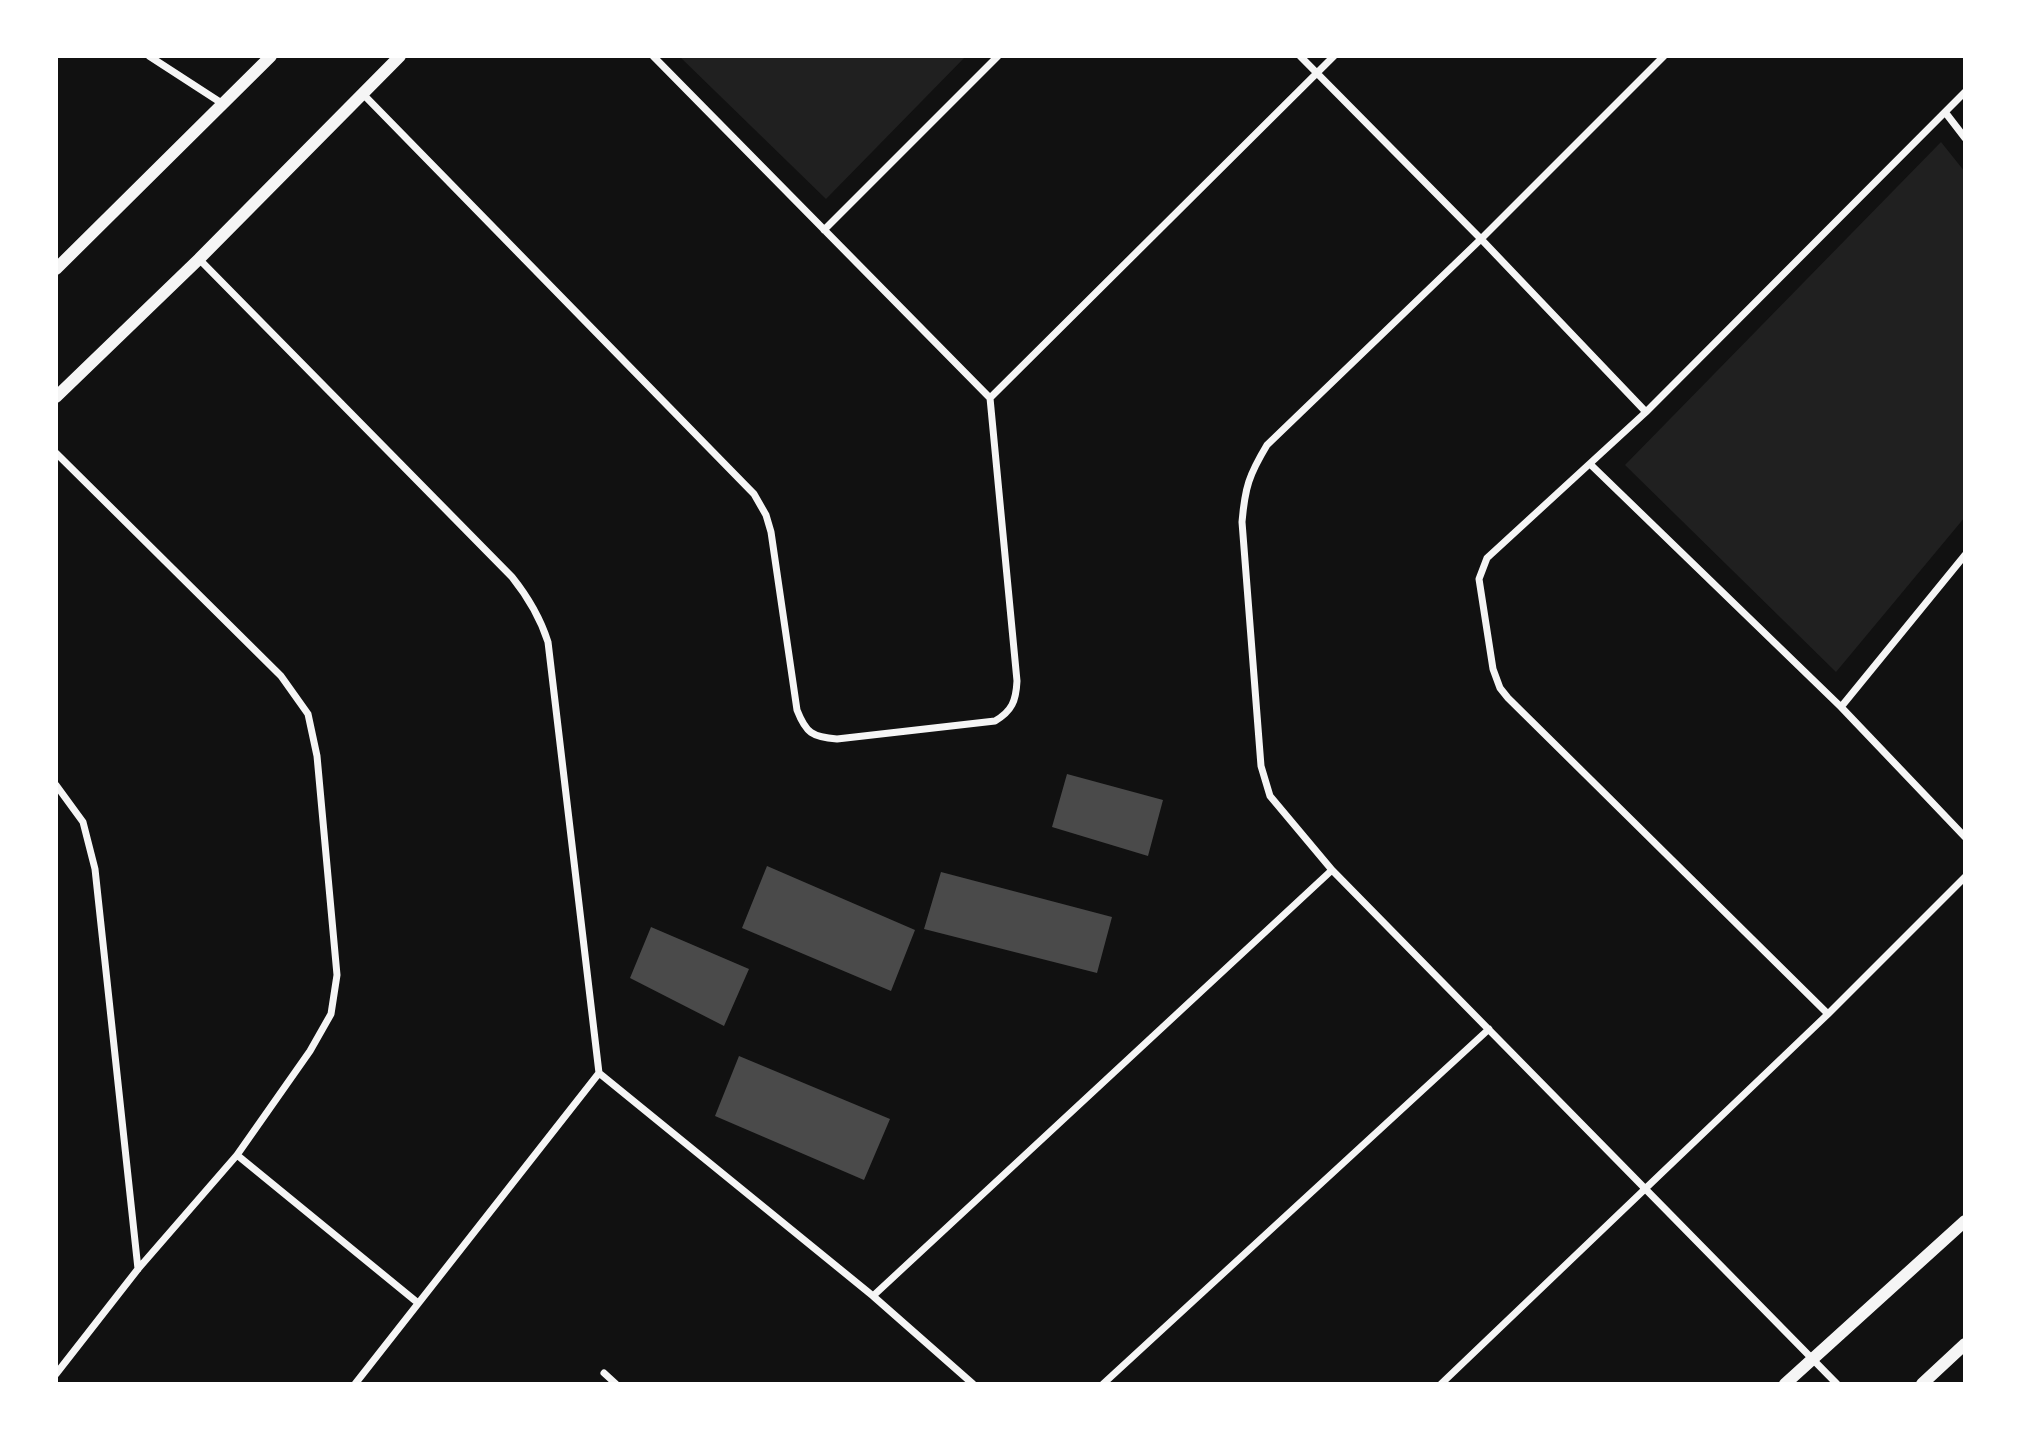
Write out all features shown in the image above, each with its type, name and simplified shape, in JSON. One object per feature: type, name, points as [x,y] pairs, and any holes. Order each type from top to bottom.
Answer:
[{"type":"street","points":[[149,56],[223,104]]},
{"type":"street","points":[[56,269],[271,56]]},
{"type":"street","points":[[56,397],[199,259],[400,56]]},
{"type":"street","points":[[362,93],[754,494],[766,515],[771,532],[797,709],[802,724],[815,735],[837,739],[995,721],[1006,715],[1015,702],[1017,681],[990,398],[653,56]]},
{"type":"street","points":[[824,230],[998,56]]},
{"type":"street","points":[[1300,56],[1481,239],[1646,412]]},
{"type":"street","points":[[990,398],[1334,56]]},
{"type":"street","points":[[1664,56],[1481,239],[1267,445],[1249,476],[1244,493],[1242,522],[1261,766],[1270,796],[1332,870],[1838,1384]]},
{"type":"street","points":[[1828,1014],[1508,698],[1495,678],[1479,579],[1483,564],[1646,412],[1965,92]]},
{"type":"street","points":[[1945,112],[1965,138]]},
{"type":"street","points":[[199,259],[512,577],[529,598],[543,625],[548,642],[599,1073],[873,1296],[973,1384]]},
{"type":"street","points":[[56,453],[281,676],[308,715],[317,756],[337,975],[331,1014],[310,1051],[237,1155],[138,1269],[56,1374]]},
{"type":"street","points":[[1590,464],[1842,706],[1965,837]]},
{"type":"street","points":[[1842,706],[1965,555]]},
{"type":"street","points":[[56,785],[83,822],[94,869],[138,1269]]},
{"type":"street","points":[[873,1296],[1332,870]]},
{"type":"street","points":[[1441,1384],[1828,1014],[1965,877]]},
{"type":"street","points":[[1103,1384],[1489,1029]]},
{"type":"street","points":[[355,1384],[599,1073]]},
{"type":"street","points":[[237,1155],[418,1303]]},
{"type":"street","points":[[1785,1384],[1965,1221]]},
{"type":"street","points":[[1922,1384],[1965,1344]]},
{"type":"street","points":[[604,1374],[616,1384]]},
{"type":"shaded area","points":[[679,56],[966,56],[826,199]]},
{"type":"shaded area","points":[[1941,142],[1965,172],[1965,517],[1836,672],[1625,465]]},
{"type":"building","points":[[1067,774],[1163,800],[1148,856],[1052,827]]},
{"type":"building","points":[[767,866],[915,930],[891,991],[742,928]]},
{"type":"building","points":[[941,872],[1112,917],[1097,973],[924,929]]},
{"type":"building","points":[[651,927],[749,969],[724,1026],[630,978]]},
{"type":"building","points":[[739,1056],[890,1119],[864,1180],[715,1116]]}]
